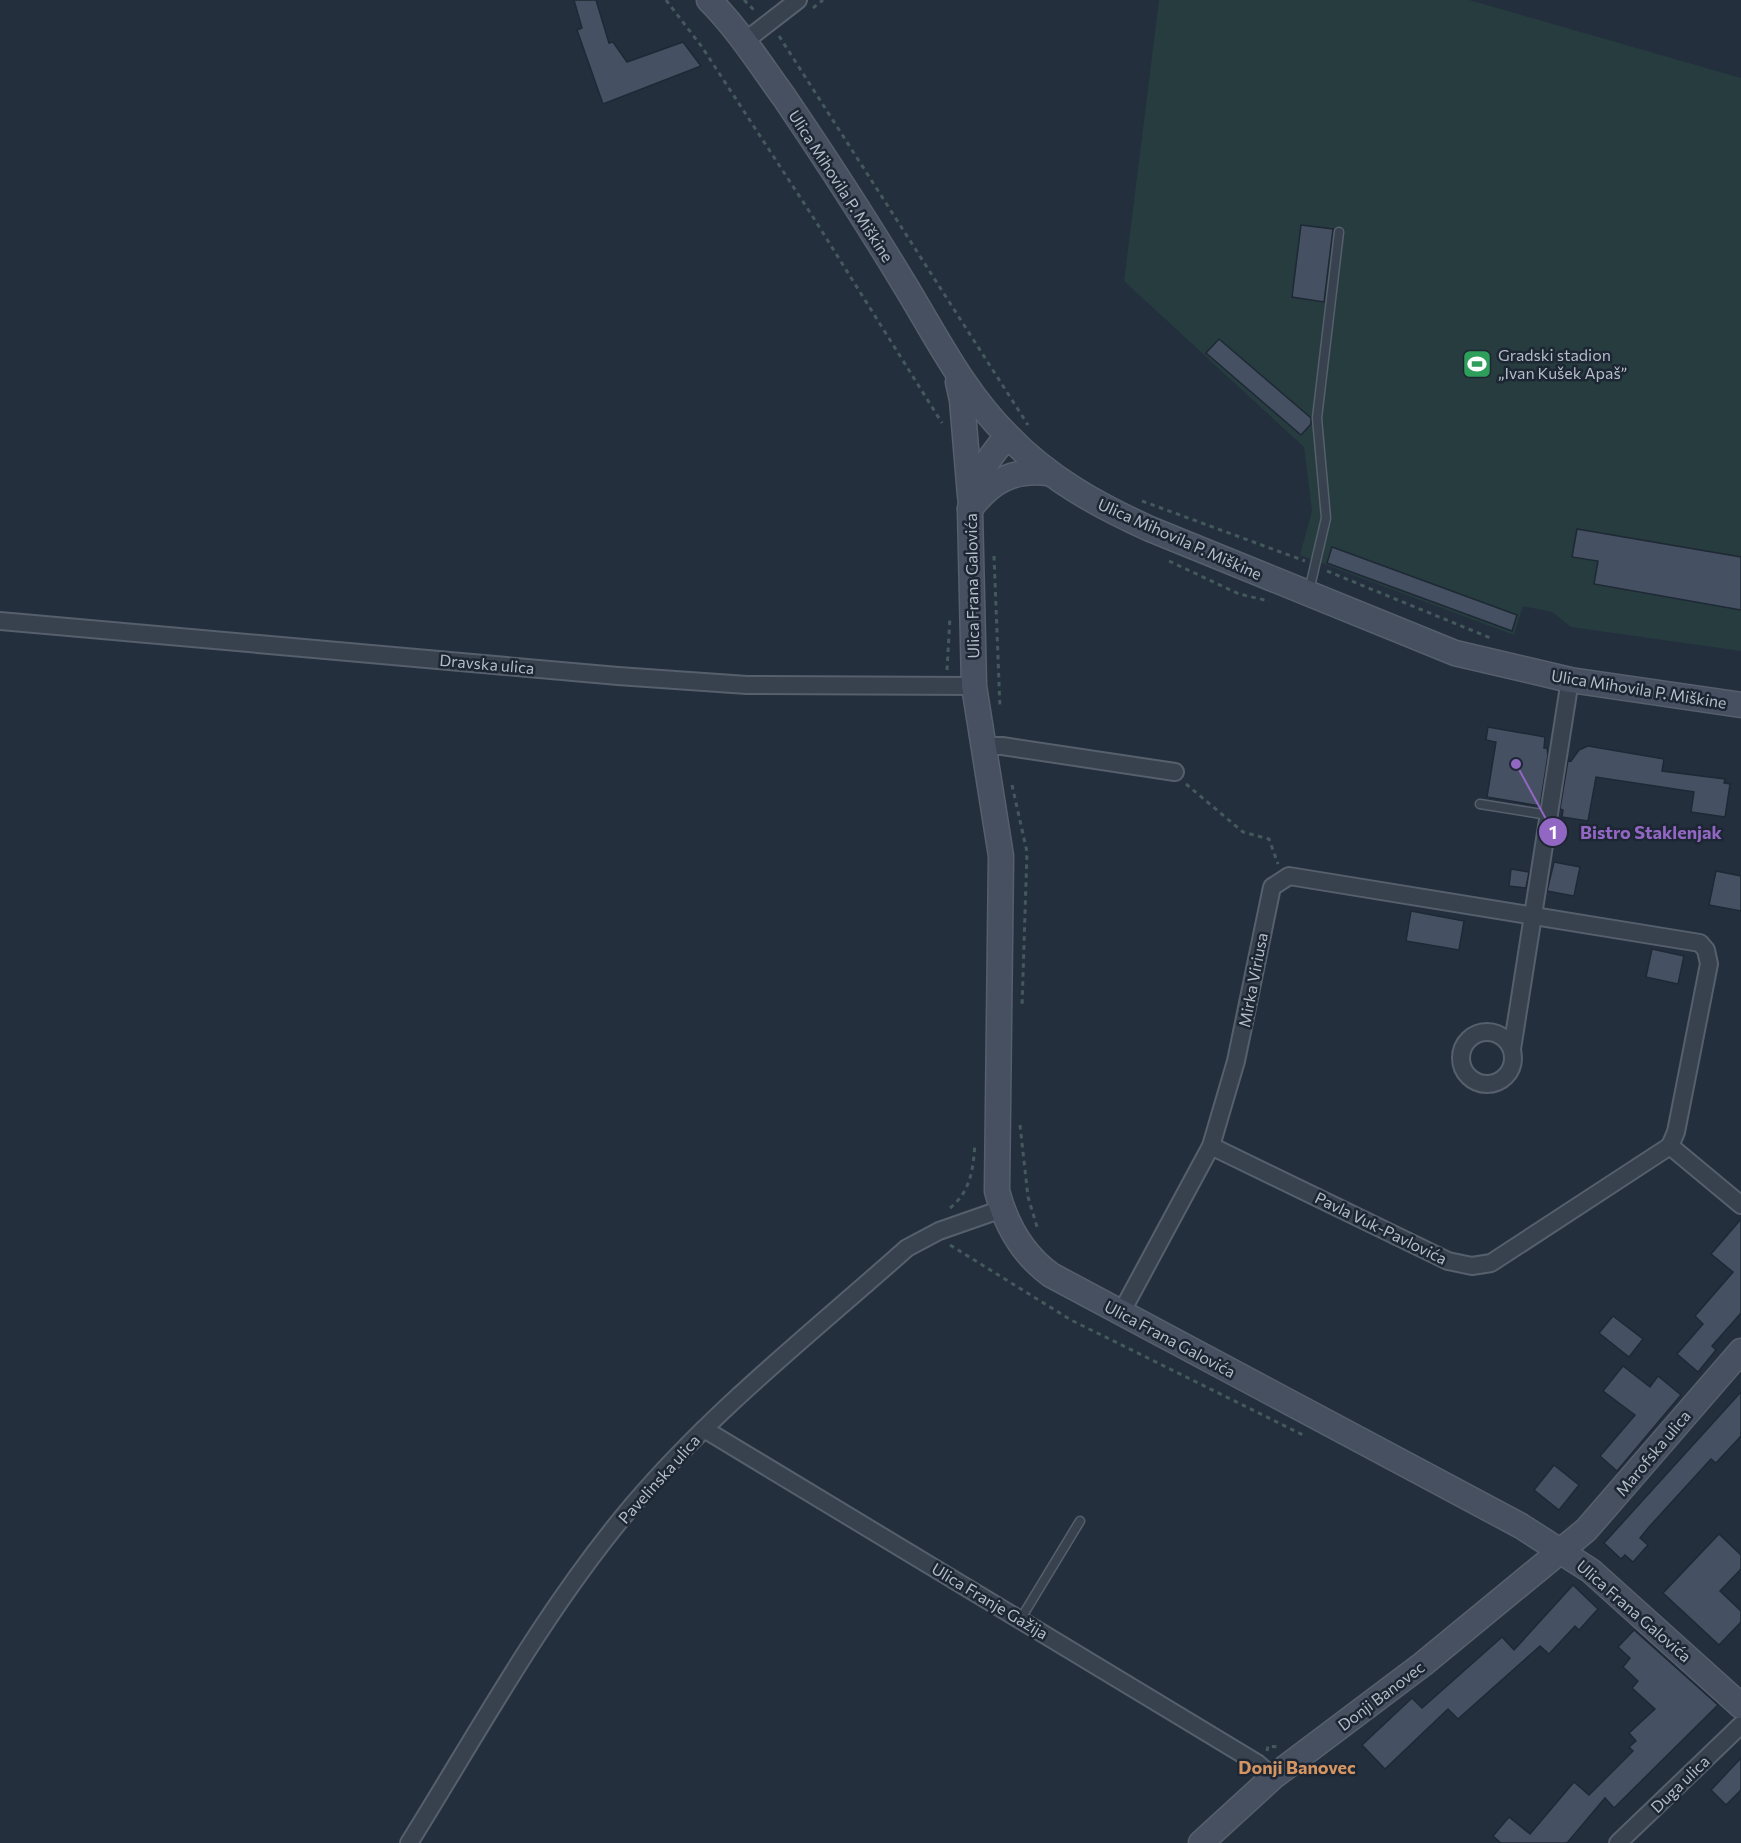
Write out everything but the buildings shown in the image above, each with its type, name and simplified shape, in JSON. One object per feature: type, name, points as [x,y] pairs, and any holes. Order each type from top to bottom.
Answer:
[{"type":"main road","name":"Ulica Mihovila P. Miškine","points":[[709,0],[745,41],[803,125],[900,277],[956,374],[1007,436],[1048,473],[1108,510],[1455,653],[1570,680],[1741,705]]},
{"type":"main road","points":[[956,374],[962,400],[971,505]]},
{"type":"main road","name":"Ulica Frana Galovića","points":[[1007,436],[980,472],[971,505],[974,686],[1000,856],[996,1172],[1002,1209],[1016,1239],[1041,1268],[1521,1526],[1562,1551],[1591,1571],[1741,1706]]},
{"type":"main road","points":[[971,505],[1007,476],[1023,472],[1048,473]]},
{"type":"main road","name":"Marofska ulica","points":[[1562,1551],[1616,1497],[1741,1351]]},
{"type":"main road","name":"Donji Banovec","points":[[1201,1843],[1274,1777],[1424,1664],[1562,1551]]},
{"type":"street","points":[[745,41],[798,0]]},
{"type":"street","name":"Dravska ulica","points":[[0,621],[723,684],[861,687],[974,686]]},
{"type":"street","points":[[1512,1049],[1531,915],[1570,680]]},
{"type":"street","points":[[984,746],[1002,746],[1175,772]]},
{"type":"street","name":"Mirka Viriusa","points":[[1121,1313],[1211,1146],[1236,1061],[1272,887],[1289,876],[1700,944],[1706,950],[1709,964],[1676,1132],[1670,1146]]},
{"type":"street","name":"Pavla Vuk-Pavlovića","points":[[1211,1146],[1448,1261],[1472,1266],[1491,1263],[1670,1146]]},
{"type":"street","points":[[1670,1146],[1741,1205]]},
{"type":"street","name":"Pavelinska ulica","points":[[409,1843],[567,1590],[633,1505],[704,1429],[907,1248],[939,1231],[1002,1209]]},
{"type":"street","name":"Ulica Franje Gažija","points":[[704,1429],[1257,1763],[1274,1777]]},
{"type":"street","name":"Duga ulica","points":[[1618,1843],[1741,1725]]},
{"type":"lane","points":[[1309,594],[1326,519],[1317,418],[1339,232]]},
{"type":"lane","points":[[1480,804],[1548,815]]},
{"type":"lane","points":[[1020,1620],[1080,1521]]},
{"type":"path","points":[[666,0],[702,47],[813,217],[952,438],[964,438]]},
{"type":"path","points":[[744,0],[778,35],[857,155],[1013,403],[1035,432]]},
{"type":"path","points":[[1136,498],[1315,566],[1501,641]]},
{"type":"path","points":[[994,552],[1000,714]]},
{"type":"path","points":[[1161,557],[1239,594],[1276,602]]},
{"type":"path","points":[[1175,772],[1243,832],[1269,839],[1279,867]]},
{"type":"path","points":[[1009,775],[1027,852],[1022,1013]]},
{"type":"path","points":[[1274,870],[1285,866]]},
{"type":"path","points":[[1020,1121],[1028,1197],[1042,1236]]},
{"type":"path","points":[[947,1211],[964,1196],[971,1175],[975,1143]]},
{"type":"path","points":[[945,1242],[1071,1320],[1307,1437]]},
{"type":"green space","name":"Gradski stadion „Ivan Kušek Apaš”","points":[[1159,0],[1469,0],[1741,78],[1741,651],[1571,627],[1552,612],[1523,606],[1514,635],[1300,555],[1312,511],[1304,447],[1124,281]]},
{"type":"place","name":"Gradski stadion „Ivan Kušek Apaš”","points":[[1477,364]]},
{"type":"place","name":"Bistro Staklenjak","points":[[1516,764]]},
{"type":"district","name":"Donji Banovec","points":[[1297,1768]]}]
